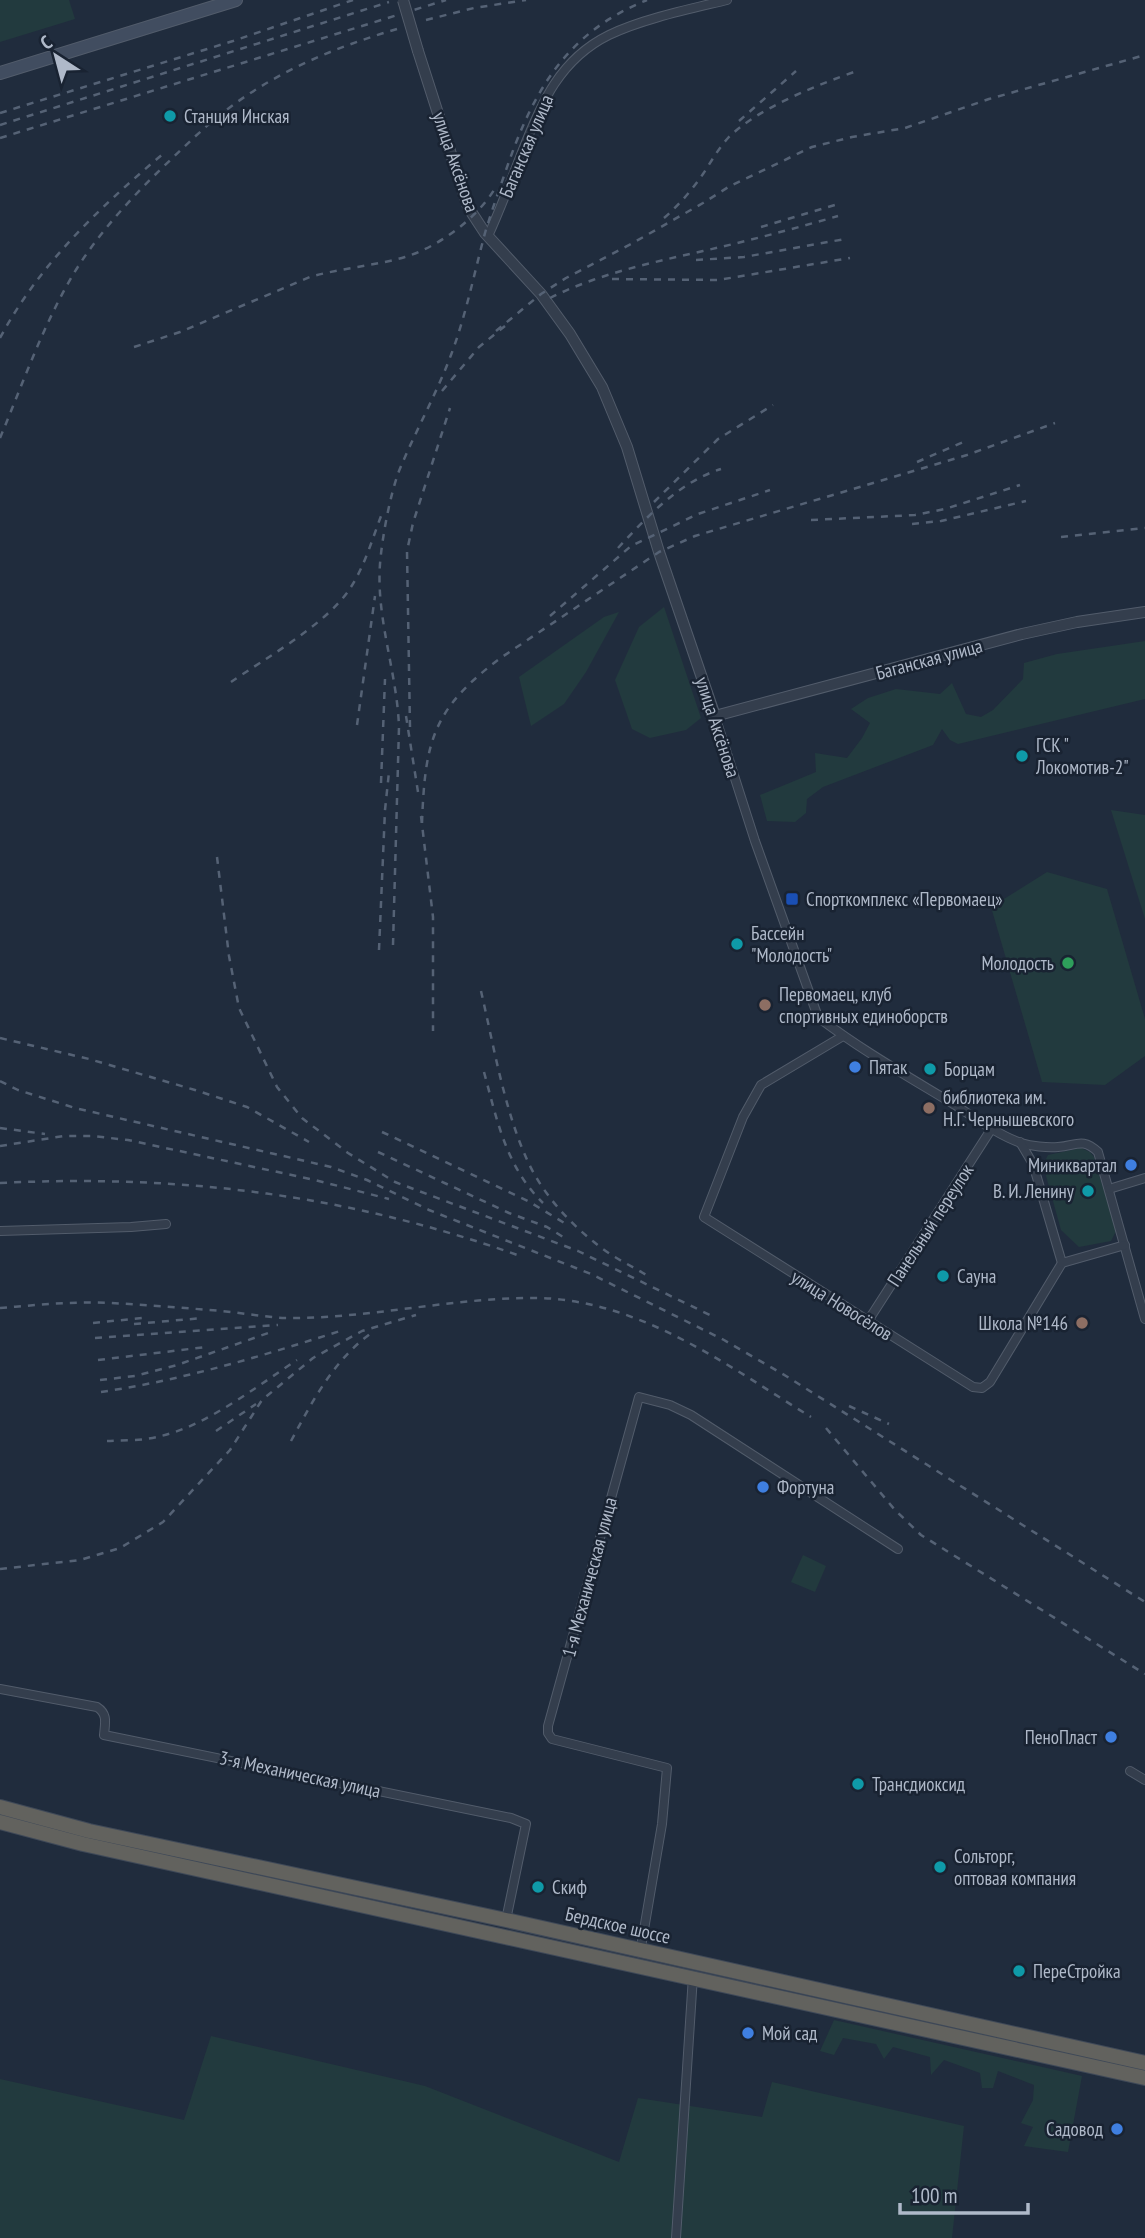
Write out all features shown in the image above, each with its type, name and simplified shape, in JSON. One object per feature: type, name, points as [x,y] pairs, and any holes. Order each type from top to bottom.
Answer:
[{"type":"highway","name":"Бердское шоссе","points":[[0,1807],[102,1833],[1145,2063]]},
{"type":"highway","name":"Бердское шоссе","points":[[0,1822],[96,1847],[1145,2078]]},
{"type":"main road","points":[[0,73],[236,0]]},
{"type":"street","name":"улица Аксёнова","points":[[403,0],[468,207],[477,223],[541,294],[570,334],[602,387],[627,447],[755,841],[818,1017],[843,1036],[992,1128],[1020,1142],[1050,1147],[1080,1142],[1093,1147],[1098,1152],[1145,1319]]},
{"type":"street","name":"Баганская улица","points":[[488,236],[536,115],[558,76],[569,63],[607,36],[624,29],[727,0]]},
{"type":"street","name":"Баганская улица","points":[[715,716],[1022,634],[1077,622],[1145,612]]},
{"type":"street","name":"улица Новосёлов","points":[[843,1036],[761,1085],[743,1117],[704,1217],[973,1387],[982,1388],[990,1382],[1062,1263]]},
{"type":"street","name":"Панельный переулок","points":[[868,1321],[992,1128]]},
{"type":"street","points":[[1020,1142],[1033,1164],[1062,1263],[1125,1245]]},
{"type":"street","points":[[1109,1189],[1145,1178]]},
{"type":"street","points":[[0,1231],[166,1224]]},
{"type":"street","name":"1-я Механическая улица","points":[[636,1966],[662,1824],[667,1768],[552,1739],[548,1726],[639,1397],[670,1405],[691,1415],[898,1549]]},
{"type":"street","name":"3-я Механическая улица","points":[[0,1689],[97,1707],[106,1717],[104,1735],[498,1815],[526,1825],[506,1920]]},
{"type":"street","points":[[1130,1771],[1145,1780]]},
{"type":"street","points":[[676,2238],[695,1962]]},
{"type":"green space","points":[[0,0],[69,0],[75,19],[0,42]]},
{"type":"green space","points":[[664,607],[701,718],[686,730],[650,738],[632,729],[615,680],[639,627]]},
{"type":"green space","points":[[619,612],[586,672],[564,704],[531,726],[519,677],[604,617]]},
{"type":"green space","points":[[1145,641],[1145,699],[958,744],[950,740],[942,729],[933,745],[823,787],[807,799],[806,813],[795,822],[767,821],[760,795],[816,772],[815,753],[847,758],[870,723],[851,709],[868,698],[896,689],[940,694],[952,683],[966,714],[981,717],[993,710],[1023,679],[1024,663],[1057,654]]},
{"type":"green space","points":[[1111,810],[1145,815],[1145,919]]},
{"type":"green space","name":"Молодость","points":[[1047,872],[1107,889],[1145,1019],[1145,1056],[1105,1085],[1042,1082],[991,907]]},
{"type":"green space","points":[[1081,1148],[1094,1157],[1116,1231],[1111,1241],[1079,1247],[1061,1230],[1043,1165],[1048,1155]]},
{"type":"green space","points":[[803,1555],[826,1566],[815,1592],[791,1582]]},
{"type":"green space","points":[[834,2020],[1082,2076],[1068,2152],[1024,2146],[1033,2127],[1021,2123],[1033,2100],[1034,2085],[998,2071],[993,2088],[982,2088],[980,2073],[944,2060],[931,2075],[930,2057],[893,2047],[884,2059],[876,2044],[843,2038],[834,2055],[820,2051]]},
{"type":"green space","points":[[211,2036],[425,2086],[619,2162],[638,2098],[762,2117],[772,2082],[964,2126],[952,2238],[0,2238],[0,2079],[184,2120]]},
{"type":"railway","points":[[0,113],[233,41],[353,0]]},
{"type":"railway","points":[[0,138],[446,0]]},
{"type":"railway","points":[[426,20],[474,8],[526,0]]},
{"type":"railway","points":[[393,945],[399,727],[380,585],[383,542],[393,492],[399,471],[451,355],[485,233],[527,117],[555,69],[573,48],[618,14],[647,0]]},
{"type":"railway","points":[[0,125],[389,2]]},
{"type":"railway","points":[[0,438],[34,354],[74,273],[93,245],[138,192],[209,124],[265,84],[329,52],[397,29]]},
{"type":"railway","points":[[496,331],[541,294],[566,278],[631,244],[730,186],[812,147],[905,128],[989,99],[1145,55]]},
{"type":"railway","points":[[739,121],[796,71]]},
{"type":"railway","points":[[664,218],[690,192],[724,142],[740,127],[789,98],[857,71]]},
{"type":"railway","points":[[0,338],[34,285],[73,238],[117,194],[164,153]]},
{"type":"railway","points":[[134,347],[180,332],[310,277],[393,260],[418,252],[455,231],[477,211],[494,190]]},
{"type":"railway","points":[[761,227],[835,205]]},
{"type":"railway","points":[[550,298],[625,270],[838,216]]},
{"type":"railway","points":[[696,260],[744,257],[845,239]]},
{"type":"railway","points":[[612,279],[718,280],[850,258]]},
{"type":"railway","points":[[442,391],[479,347],[505,326]]},
{"type":"railway","points":[[654,502],[718,439],[773,405]]},
{"type":"railway","points":[[410,727],[407,551],[413,523],[450,408]]},
{"type":"railway","points":[[422,823],[430,747],[447,710],[461,693],[502,657],[659,552],[695,536],[967,455],[1055,423]]},
{"type":"railway","points":[[917,462],[968,440]]},
{"type":"railway","points":[[618,548],[652,513],[691,482],[721,469]]},
{"type":"railway","points":[[811,520],[915,515],[945,509],[1020,485]]},
{"type":"railway","points":[[550,616],[631,546],[698,514],[770,490]]},
{"type":"railway","points":[[912,524],[941,521],[1026,501]]},
{"type":"railway","points":[[231,682],[311,628],[339,603],[359,573],[381,516]]},
{"type":"railway","points":[[1061,537],[1145,528]]},
{"type":"railway","points":[[357,725],[375,596]]},
{"type":"railway","points":[[381,783],[385,679]]},
{"type":"railway","points":[[406,716],[418,792]]},
{"type":"railway","points":[[379,950],[389,772]]},
{"type":"railway","points":[[421,816],[433,917],[433,1031]]},
{"type":"railway","points":[[217,857],[229,956],[239,1008],[277,1087],[302,1118],[348,1153],[395,1182],[578,1251],[714,1317]]},
{"type":"railway","points":[[481,991],[511,1116],[525,1155],[538,1180],[554,1203],[583,1233],[607,1252],[648,1276]]},
{"type":"railway","points":[[0,1038],[89,1059],[247,1107],[309,1142]]},
{"type":"railway","points":[[484,1072],[504,1142],[520,1174],[543,1203]]},
{"type":"railway","points":[[0,1081],[18,1090],[75,1108],[331,1167],[367,1180],[429,1210],[591,1274],[724,1340],[786,1376],[1145,1602]]},
{"type":"railway","points":[[0,1128],[45,1134]]},
{"type":"railway","points":[[382,1132],[528,1201],[566,1224]]},
{"type":"railway","points":[[0,1146],[64,1136],[128,1140],[315,1180],[389,1199]]},
{"type":"railway","points":[[378,1152],[509,1213],[547,1227],[568,1240]]},
{"type":"railway","points":[[0,1183],[134,1182],[265,1193],[394,1218],[523,1257]]},
{"type":"railway","points":[[0,1308],[111,1303],[285,1318],[348,1315],[506,1299],[538,1298],[576,1302],[612,1310],[682,1339],[811,1417]]},
{"type":"railway","points":[[0,1569],[80,1560],[120,1548],[163,1522],[230,1450],[262,1400],[313,1358],[362,1331],[416,1315]]},
{"type":"railway","points":[[93,1323],[142,1318]]},
{"type":"railway","points":[[134,1324],[203,1318]]},
{"type":"railway","points":[[95,1338],[278,1325]]},
{"type":"railway","points":[[100,1380],[135,1376],[177,1365],[274,1331]]},
{"type":"railway","points":[[101,1392],[192,1374],[340,1331]]},
{"type":"railway","points":[[291,1441],[334,1369],[370,1334]]},
{"type":"railway","points":[[98,1360],[206,1347]]},
{"type":"railway","points":[[107,1441],[141,1440],[179,1431],[232,1404],[297,1360]]},
{"type":"railway","points":[[216,1431],[256,1404]]},
{"type":"railway","points":[[849,1406],[889,1424]]},
{"type":"railway","points":[[826,1428],[895,1510],[921,1535],[1145,1674]]},
{"type":"place","name":"Станция Инская","points":[[170,116]]},
{"type":"place","name":"ГСК \" Локомотив-2\"","points":[[1022,756]]},
{"type":"place","name":"Спорткомплекс «Первомаец»","points":[[792,899]]},
{"type":"place","name":"Бассейн \"Молодость\"","points":[[737,944]]},
{"type":"place","name":"Молодость","points":[[1068,963]]},
{"type":"place","name":"Первомаец, клуб спортивных единоборств","points":[[765,1005]]},
{"type":"place","name":"Пятак","points":[[855,1067]]},
{"type":"place","name":"Борцам","points":[[930,1069]]},
{"type":"place","name":"библиотека им. Н.Г. Чернышевского","points":[[929,1108]]},
{"type":"place","name":"Миниквартал","points":[[1131,1165]]},
{"type":"place","name":"В. И. Ленину","points":[[1088,1191]]},
{"type":"place","name":"Сауна","points":[[943,1276]]},
{"type":"place","name":"Школа №146","points":[[1082,1323]]},
{"type":"place","name":"Фортуна","points":[[763,1487]]},
{"type":"place","name":"ПеноПласт","points":[[1111,1737]]},
{"type":"place","name":"Трансдиоксид","points":[[858,1784]]},
{"type":"place","name":"Сольторг, оптовая компания","points":[[940,1867]]},
{"type":"place","name":"Скиф","points":[[538,1887]]},
{"type":"place","name":"ПереСтройка","points":[[1019,1971]]},
{"type":"place","name":"Мой сад","points":[[748,2033]]},
{"type":"place","name":"Садовод","points":[[1117,2129]]}]
